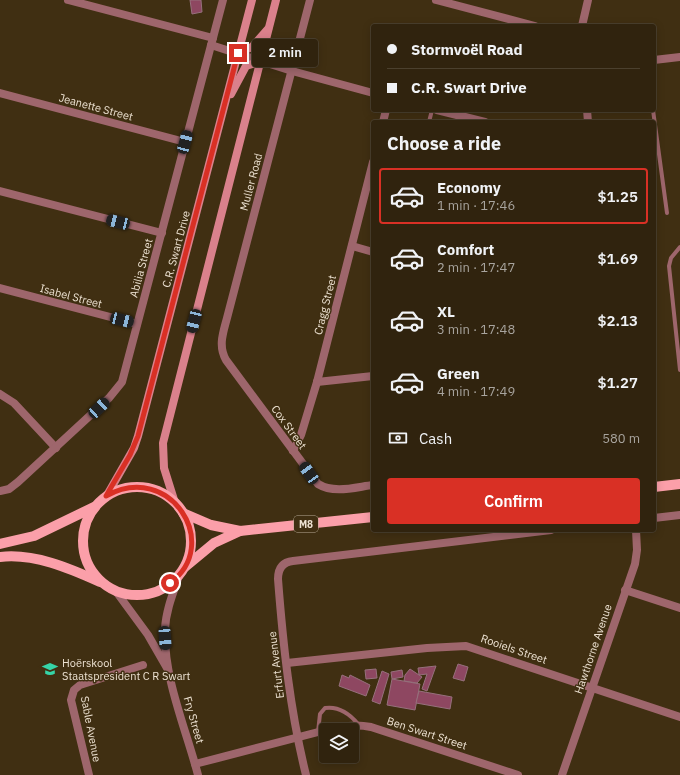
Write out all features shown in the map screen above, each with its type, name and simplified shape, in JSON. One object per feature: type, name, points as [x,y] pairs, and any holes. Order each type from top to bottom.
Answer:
[{"type":"main road","name":"C.R. Swart Drive","points":[[106,496],[130,455],[138,436],[252,0]]},
{"type":"main road","points":[[175,503],[164,468],[163,444],[276,0]]},
{"type":"main road","points":[[238,53],[252,47],[270,26]]},
{"type":"main road","points":[[226,100],[246,66],[261,61]]},
{"type":"main road","points":[[656,487],[680,484]]},
{"type":"main road","name":"M8","points":[[106,584],[91,568],[83,546],[85,525],[96,506],[106,496],[124,489],[140,487],[161,493],[175,503],[182,513],[189,527],[191,542],[188,557],[181,572]]},
{"type":"main road","name":"M8","points":[[0,544],[34,536],[96,506]]},
{"type":"main road","name":"M8","points":[[182,513],[211,525],[240,531],[371,517]]},
{"type":"main road","name":"M8","points":[[0,557],[21,557],[40,560],[80,573],[116,590],[133,594],[152,592],[168,584],[208,547],[240,531]]},
{"type":"street","points":[[68,0],[212,42],[238,53],[292,71],[371,92]]},
{"type":"street","name":"Abilia Street","points":[[0,491],[14,486],[120,387],[128,364],[137,324],[223,0]]},
{"type":"street","name":"Muller Road","points":[[231,367],[222,354],[221,340],[310,0]]},
{"type":"street","points":[[436,0],[527,24]]},
{"type":"street","points":[[582,24],[588,0]]},
{"type":"street","points":[[656,60],[680,57]]},
{"type":"street","name":"Jeanette Street","points":[[0,93],[185,142]]},
{"type":"street","points":[[441,112],[453,118],[469,120]]},
{"type":"street","name":"Cragg Street","points":[[293,451],[301,435],[317,382],[371,170]]},
{"type":"street","points":[[0,191],[162,233]]},
{"type":"street","points":[[352,246],[371,251]]},
{"type":"street","name":"Isabel Street","points":[[0,288],[137,324]]},
{"type":"street","name":"Cox Street","points":[[231,367],[313,479],[323,487],[336,490],[371,485]]},
{"type":"street","points":[[317,382],[371,376]]},
{"type":"street","points":[[0,394],[14,403],[56,448]]},
{"type":"street","points":[[656,518],[680,515]]},
{"type":"street","name":"Erfurt Avenue","points":[[306,775],[297,738],[287,663],[278,575],[283,564],[293,561],[534,532]]},
{"type":"street","name":"Hawthorne Avenue","points":[[562,775],[636,558],[636,532]]},
{"type":"street","name":"Fry Street","points":[[181,572],[169,604],[165,638],[169,670],[198,775]]},
{"type":"street","name":"Fry Street","points":[[116,590],[148,635],[169,670]]},
{"type":"street","points":[[626,590],[680,608]]},
{"type":"street","name":"Rooiels Street","points":[[287,663],[444,646],[466,646],[680,717]]},
{"type":"street","name":"Sable Avenue","points":[[89,775],[71,700],[72,693],[80,685],[144,665]]},
{"type":"street","name":"Ben Swart Street","points":[[359,724],[385,730],[518,775]]},
{"type":"street","name":"Ben Swart Street","points":[[195,764],[319,732]]},
{"type":"lane","points":[[656,132],[667,213]]},
{"type":"lane","points":[[680,247],[671,258],[669,266],[680,370]]},
{"type":"lane","points":[[322,723],[320,714],[325,708],[334,707],[342,709],[357,723]]},
{"type":"building","points":[[190,0],[201,0],[202,12],[192,14]]},
{"type":"building","points":[[458,664],[468,667],[464,681],[453,678]]},
{"type":"building","points":[[436,666],[427,691],[422,689],[427,674],[419,675],[418,668]]},
{"type":"building","points":[[376,669],[377,678],[366,679],[365,670]]},
{"type":"building","points":[[410,669],[422,677],[417,683],[404,681],[405,675]]},
{"type":"building","points":[[402,670],[403,677],[392,679],[391,672]]},
{"type":"building","points":[[382,671],[389,674],[380,704],[372,701]]},
{"type":"building","points":[[342,675],[349,678],[350,675],[370,685],[366,696],[339,686]]},
{"type":"building","points":[[392,679],[420,684],[415,710],[387,705]]},
{"type":"building","points":[[419,691],[452,697],[450,709],[416,703]]},
{"type":"place","name":"Hoërskool Staatspresident C R Swart","points":[[50,669]]},
{"type":"route","points":[[170,583],[184,567],[191,542],[186,518],[181,510],[166,495],[148,488],[126,488],[106,496],[136,443],[238,53]]}]
